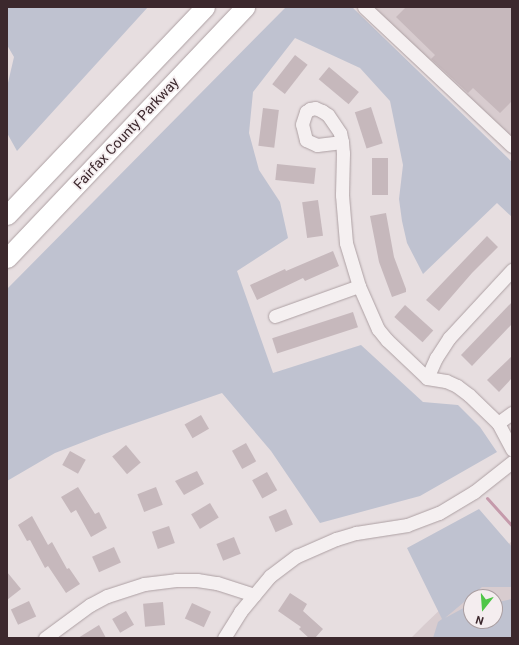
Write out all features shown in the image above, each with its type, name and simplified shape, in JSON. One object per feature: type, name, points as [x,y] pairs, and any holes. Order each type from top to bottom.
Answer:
[{"type":"highway","name":"Fairfax County Parkway","points":[[7,215],[204,7]]},
{"type":"highway","name":"Fairfax County Parkway","points":[[7,258],[245,7]]},
{"type":"street","points":[[364,7],[512,146]]},
{"type":"street","points":[[342,142],[342,195],[344,230],[359,286],[378,329],[387,340],[427,378],[446,381],[457,386],[469,395],[498,423],[512,449]]},
{"type":"street","points":[[427,378],[436,358],[446,342],[512,270]]},
{"type":"street","points":[[275,316],[359,286]]},
{"type":"street","points":[[498,423],[512,413]]},
{"type":"street","points":[[224,638],[240,612],[270,576],[316,546],[356,533],[407,525],[439,513],[474,492],[512,462]]},
{"type":"street","points":[[45,638],[101,599],[125,589],[144,584],[176,580],[196,580],[224,585],[254,595]]},
{"type":"shaded area","points":[[7,7],[148,7],[17,151],[7,133],[7,87],[14,57],[7,45]]},
{"type":"shaded area","points":[[286,7],[352,7],[512,162],[512,217],[497,203],[423,274],[407,243],[402,221],[399,199],[403,165],[390,101],[360,68],[295,38],[253,92],[249,133],[259,170],[280,202],[288,238],[237,271],[273,373],[361,345],[423,402],[458,405],[480,427],[497,452],[420,496],[320,523],[271,451],[222,393],[104,434],[55,453],[7,481],[7,289]]},
{"type":"shaded area","points":[[371,7],[512,7],[512,140]]},
{"type":"shaded area","points":[[479,509],[512,547],[512,587],[482,587],[480,589],[463,589],[463,603],[445,618],[463,608],[463,629],[503,629],[503,601],[512,599],[512,638],[433,638],[438,622],[442,619],[407,548]]},
{"type":"shaded area","points":[[512,541],[512,638],[411,638],[424,625]]},
{"type":"building","points":[[406,7],[512,7],[512,101],[500,113],[473,88],[468,93],[431,59],[435,55],[396,17]]},
{"type":"building","points":[[295,55],[308,65],[285,94],[272,84]]},
{"type":"building","points":[[329,67],[359,92],[349,104],[319,79]]},
{"type":"building","points":[[371,107],[383,143],[367,148],[355,112]]},
{"type":"building","points":[[263,108],[279,110],[274,148],[258,146]]},
{"type":"building","points":[[372,158],[388,158],[388,195],[372,195]]},
{"type":"building","points":[[277,164],[316,168],[314,184],[275,180]]},
{"type":"building","points":[[318,200],[323,236],[307,238],[302,202]]},
{"type":"building","points":[[386,213],[394,257],[406,289],[406,292],[392,297],[379,262],[370,216]]},
{"type":"building","points":[[487,236],[498,247],[472,273],[439,311],[426,300]]},
{"type":"building","points":[[333,251],[339,266],[305,281],[303,278],[257,300],[250,285],[285,269],[286,271]]},
{"type":"building","points":[[512,302],[512,324],[472,366],[461,355]]},
{"type":"building","points":[[405,305],[433,330],[423,342],[394,317]]},
{"type":"building","points":[[353,312],[358,327],[277,353],[272,338]]},
{"type":"building","points":[[512,356],[512,378],[499,392],[487,380]]},
{"type":"building","points":[[201,415],[209,429],[193,438],[185,424]]},
{"type":"building","points":[[246,443],[256,461],[242,469],[232,451]]},
{"type":"building","points":[[126,445],[141,463],[127,474],[112,457]]},
{"type":"building","points":[[70,451],[86,460],[78,474],[62,465]]},
{"type":"building","points":[[197,471],[204,484],[184,495],[175,481]]},
{"type":"building","points":[[267,472],[277,490],[262,499],[252,480]]},
{"type":"building","points":[[78,487],[95,514],[99,512],[107,528],[91,537],[76,510],[71,513],[61,497]]},
{"type":"building","points":[[156,487],[163,505],[144,512],[137,494]]},
{"type":"building","points":[[210,503],[219,518],[200,529],[191,514]]},
{"type":"building","points":[[286,509],[293,525],[276,532],[269,517]]},
{"type":"building","points":[[32,516],[48,545],[52,542],[67,569],[69,568],[80,584],[66,593],[48,566],[45,568],[30,540],[27,541],[18,525]]},
{"type":"building","points":[[169,526],[175,543],[158,549],[152,532]]},
{"type":"building","points":[[234,537],[241,554],[223,561],[216,544]]},
{"type":"building","points":[[114,547],[121,563],[99,572],[92,557]]},
{"type":"building","points":[[7,572],[21,589],[7,600]]},
{"type":"building","points":[[290,593],[307,604],[303,611],[323,629],[315,638],[309,638],[299,629],[301,627],[278,611]]},
{"type":"building","points":[[29,601],[36,616],[18,625],[11,609]]},
{"type":"building","points":[[163,602],[165,625],[145,627],[143,604]]},
{"type":"building","points":[[192,603],[211,612],[204,627],[185,618]]},
{"type":"building","points":[[126,611],[134,625],[120,633],[112,619]]},
{"type":"building","points":[[99,625],[106,638],[78,638]]},
{"type":"waterway","points":[[487,498],[512,526]]}]
